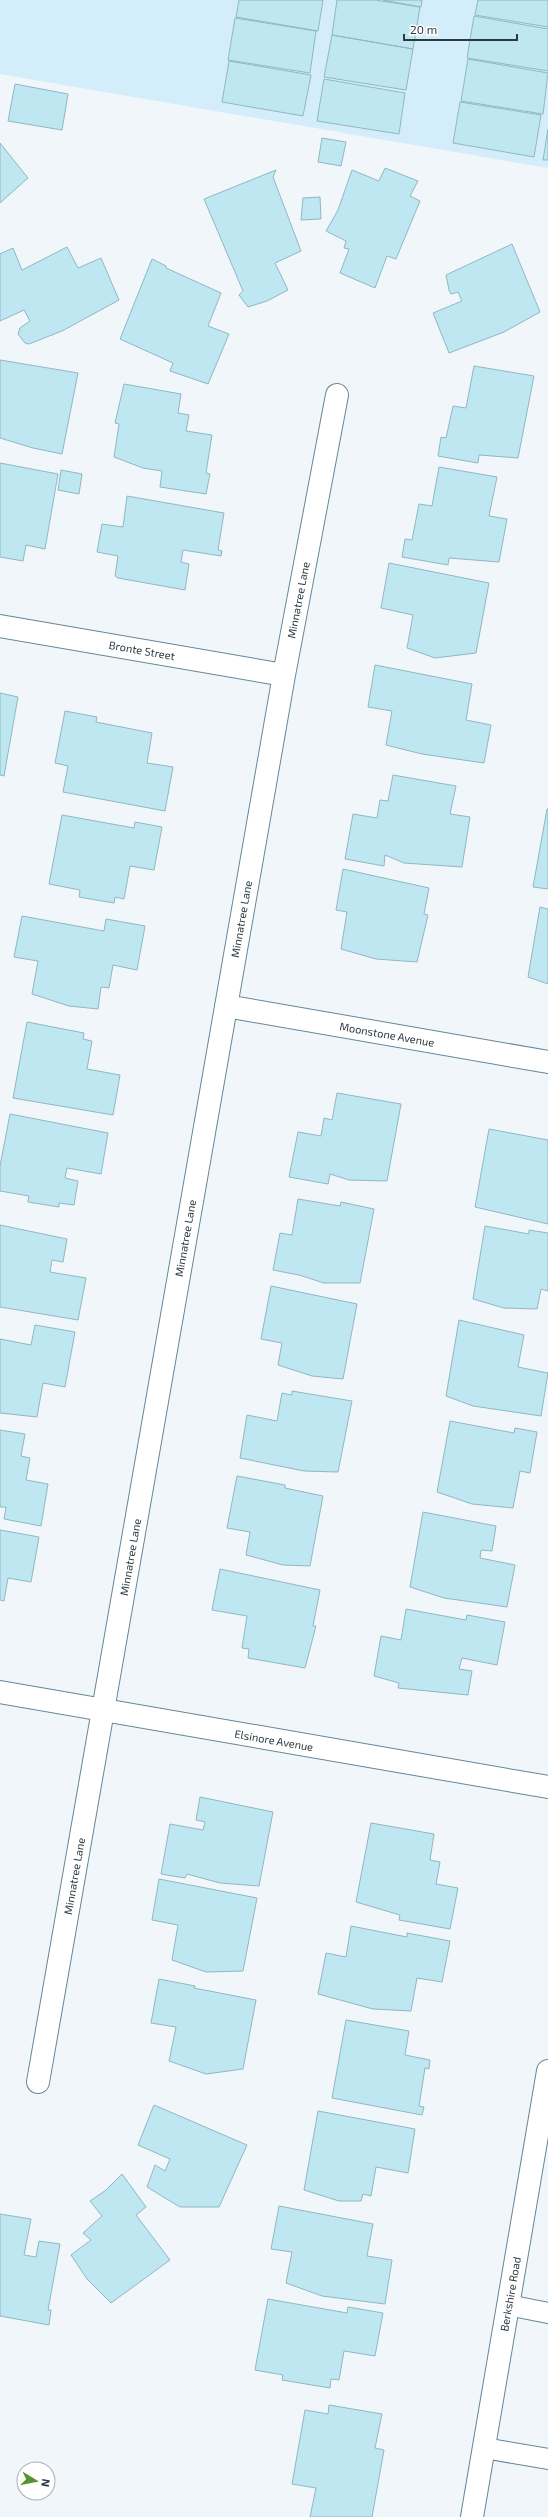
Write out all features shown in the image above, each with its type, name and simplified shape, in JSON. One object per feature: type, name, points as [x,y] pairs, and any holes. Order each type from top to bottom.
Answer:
[{"type":"street","name":"Minnatree Lane","points":[[38,2082],[284,675],[337,394]]},
{"type":"street","name":"Bronte Street","points":[[0,626],[284,675]]},
{"type":"street","name":"Moonstone Avenue","points":[[226,1006],[548,1062]]},
{"type":"street","name":"Elsinore Avenue","points":[[0,1692],[548,1787]]},
{"type":"street","name":"Berkshire Road","points":[[472,2517],[548,2071]]},
{"type":"lane","points":[[508,2305],[548,2313]]},
{"type":"lane","points":[[484,2448],[548,2459]]},
{"type":"shaded area","points":[[0,0],[548,0],[548,168],[0,74]]},
{"type":"building","points":[[239,0],[323,0],[318,31],[236,17]]},
{"type":"building","points":[[337,0],[375,0],[420,7],[413,49],[332,35]]},
{"type":"building","points":[[383,0],[422,0],[421,7]]},
{"type":"building","points":[[478,0],[548,0],[548,27],[475,15]]},
{"type":"building","points":[[474,16],[548,29],[548,71],[467,58]]},
{"type":"building","points":[[235,18],[316,31],[310,73],[228,60]]},
{"type":"building","points":[[332,35],[413,49],[406,90],[324,77]]},
{"type":"building","points":[[468,59],[548,73],[543,114],[461,101]]},
{"type":"building","points":[[229,61],[311,75],[303,116],[222,102]]},
{"type":"building","points":[[324,79],[405,93],[399,134],[317,121]]},
{"type":"building","points":[[15,84],[68,94],[62,130],[8,121]]},
{"type":"building","points":[[460,102],[541,115],[534,157],[453,143]]},
{"type":"building","points":[[548,129],[548,160],[543,160]]},
{"type":"building","points":[[322,138],[346,142],[341,166],[318,162]]},
{"type":"building","points":[[0,143],[28,178],[0,203]]},
{"type":"building","points":[[385,168],[418,181],[410,196],[420,201],[396,259],[387,256],[375,288],[340,273],[349,249],[344,248],[346,241],[326,231],[338,210],[352,170],[379,181]]},
{"type":"building","points":[[276,170],[273,177],[301,251],[275,263],[288,290],[267,301],[248,307],[239,295],[243,291],[204,199]]},
{"type":"building","points":[[320,197],[321,219],[301,220],[303,198]]},
{"type":"building","points":[[512,244],[540,312],[504,332],[449,353],[433,313],[462,301],[458,292],[451,294],[446,275]]},
{"type":"building","points":[[67,247],[78,268],[101,258],[119,300],[62,331],[29,344],[25,343],[18,334],[20,328],[30,321],[24,310],[0,321],[0,254],[13,248],[22,270]]},
{"type":"building","points":[[152,259],[166,266],[166,268],[221,293],[208,326],[229,334],[208,384],[170,371],[173,363],[120,339]]},
{"type":"building","points":[[0,360],[78,373],[62,454],[33,448],[0,438]]},
{"type":"building","points":[[474,366],[534,376],[518,458],[479,455],[478,463],[438,456],[441,437],[446,438],[453,406],[466,408]]},
{"type":"building","points":[[124,384],[181,394],[178,413],[189,415],[186,431],[212,435],[206,473],[210,474],[206,494],[160,487],[162,471],[143,468],[114,457],[119,424],[115,423]]},
{"type":"building","points":[[0,463],[58,474],[45,549],[26,545],[23,561],[0,557]]},
{"type":"building","points":[[439,467],[497,477],[489,516],[507,519],[499,562],[449,558],[448,565],[402,557],[405,539],[412,540],[419,504],[432,506]]},
{"type":"building","points":[[61,470],[82,474],[79,494],[58,490]]},
{"type":"building","points":[[127,496],[224,513],[218,550],[222,551],[221,556],[183,550],[181,562],[189,564],[185,590],[118,578],[115,576],[118,556],[97,552],[102,524],[123,527]]},
{"type":"building","points":[[389,563],[489,583],[476,653],[435,658],[407,648],[413,615],[381,608]]},
{"type":"building","points":[[375,665],[472,684],[466,720],[491,725],[484,763],[422,754],[386,745],[392,711],[368,707]]},
{"type":"building","points":[[0,693],[18,697],[4,776],[0,775]]},
{"type":"building","points":[[65,711],[97,717],[96,722],[152,733],[147,763],[173,767],[165,811],[63,792],[68,766],[55,763]]},
{"type":"building","points":[[393,775],[456,786],[450,814],[470,817],[462,867],[404,863],[385,855],[384,866],[345,859],[353,814],[377,818],[380,800],[388,801]]},
{"type":"building","points":[[548,809],[548,889],[533,887]]},
{"type":"building","points":[[62,815],[134,828],[135,822],[162,827],[154,870],[130,866],[124,899],[115,897],[114,903],[79,897],[80,890],[49,884]]},
{"type":"building","points":[[343,869],[429,888],[424,914],[428,915],[417,962],[376,959],[341,949],[347,912],[336,910]]},
{"type":"building","points":[[540,907],[548,909],[548,984],[528,977]]},
{"type":"building","points":[[22,916],[104,931],[106,919],[145,926],[137,970],[113,965],[109,988],[101,987],[98,1009],[69,1006],[32,994],[38,961],[14,957]]},
{"type":"building","points":[[27,1022],[84,1033],[83,1039],[92,1041],[87,1069],[120,1075],[113,1115],[13,1098]]},
{"type":"building","points":[[337,1093],[401,1104],[387,1181],[349,1180],[330,1174],[328,1184],[289,1177],[298,1132],[321,1136],[324,1118],[332,1120]]},
{"type":"building","points":[[10,1114],[108,1133],[101,1174],[67,1168],[65,1178],[78,1181],[74,1205],[59,1203],[59,1207],[28,1202],[29,1196],[0,1191],[0,1166]]},
{"type":"building","points":[[489,1129],[548,1140],[548,1224],[475,1207]]},
{"type":"building","points":[[298,1199],[340,1206],[341,1202],[374,1209],[360,1283],[324,1283],[299,1275],[273,1270],[280,1233],[292,1235]]},
{"type":"building","points":[[0,1225],[67,1239],[63,1262],[52,1260],[50,1272],[86,1278],[78,1320],[0,1307]]},
{"type":"building","points":[[485,1226],[529,1234],[529,1230],[548,1233],[548,1291],[541,1289],[537,1309],[504,1308],[473,1299]]},
{"type":"building","points":[[271,1286],[357,1304],[343,1379],[312,1376],[278,1365],[282,1343],[261,1339]]},
{"type":"building","points":[[459,1320],[524,1335],[518,1367],[548,1373],[541,1416],[473,1406],[446,1396]]},
{"type":"building","points":[[35,1325],[75,1332],[65,1387],[43,1383],[37,1417],[0,1413],[0,1339],[31,1345]]},
{"type":"building","points":[[292,1391],[352,1401],[338,1472],[304,1471],[240,1458],[247,1415],[277,1421],[282,1393],[292,1395]]},
{"type":"building","points":[[450,1421],[514,1433],[515,1428],[537,1432],[530,1473],[520,1471],[513,1508],[472,1504],[437,1492]]},
{"type":"building","points":[[0,1430],[25,1434],[21,1456],[30,1458],[26,1480],[48,1484],[41,1526],[4,1519],[6,1507],[0,1507]]},
{"type":"building","points":[[237,1476],[285,1485],[285,1488],[323,1496],[310,1566],[283,1565],[246,1555],[250,1532],[227,1528]]},
{"type":"building","points":[[423,1512],[496,1526],[492,1551],[481,1550],[480,1558],[515,1565],[507,1607],[444,1598],[410,1587]]},
{"type":"building","points":[[0,1530],[39,1537],[31,1582],[8,1578],[4,1601],[0,1600]]},
{"type":"building","points":[[220,1569],[320,1590],[313,1626],[316,1626],[305,1668],[248,1658],[249,1649],[242,1648],[247,1616],[212,1610]]},
{"type":"building","points":[[406,1609],[466,1620],[467,1615],[505,1622],[497,1665],[462,1658],[459,1669],[472,1671],[468,1695],[398,1688],[399,1683],[374,1676],[381,1636],[401,1640]]},
{"type":"building","points":[[200,1797],[273,1812],[259,1886],[220,1883],[187,1874],[185,1878],[161,1874],[170,1824],[203,1830],[205,1822],[196,1820]]},
{"type":"building","points":[[371,1823],[434,1834],[430,1860],[440,1862],[436,1884],[458,1888],[450,1929],[399,1920],[400,1915],[356,1902]]},
{"type":"building","points":[[159,1879],[257,1898],[243,1971],[206,1972],[172,1960],[178,1925],[152,1920]]},
{"type":"building","points":[[351,1926],[407,1937],[407,1933],[450,1941],[442,1982],[417,1978],[411,2011],[373,2009],[318,1994],[326,1953],[346,1957]]},
{"type":"building","points":[[159,1979],[195,1986],[194,1988],[256,2000],[243,2069],[206,2074],[169,2061],[176,2027],[151,2023]]},
{"type":"building","points":[[346,2020],[409,2031],[405,2055],[430,2060],[429,2069],[425,2068],[419,2106],[424,2107],[422,2115],[332,2098]]},
{"type":"building","points":[[154,2105],[247,2145],[219,2207],[180,2207],[147,2187],[155,2165],[165,2171],[170,2159],[138,2145]]},
{"type":"building","points":[[318,2111],[415,2129],[408,2173],[376,2167],[371,2196],[363,2194],[361,2201],[339,2201],[304,2190]]},
{"type":"building","points":[[122,2174],[146,2207],[136,2215],[170,2260],[111,2303],[87,2279],[71,2255],[91,2240],[83,2233],[102,2216],[90,2201],[106,2190]]},
{"type":"building","points":[[279,2206],[373,2224],[367,2256],[392,2260],[385,2304],[322,2296],[286,2283],[292,2252],[271,2249]]},
{"type":"building","points":[[0,2214],[31,2219],[24,2255],[36,2257],[39,2241],[60,2244],[48,2310],[51,2310],[49,2325],[0,2316]]},
{"type":"building","points":[[268,2299],[347,2313],[348,2307],[383,2313],[375,2356],[344,2351],[339,2380],[331,2379],[330,2388],[282,2380],[283,2375],[255,2370]]},
{"type":"building","points":[[329,2405],[382,2414],[375,2448],[384,2450],[372,2517],[310,2517],[316,2488],[292,2484],[305,2410],[328,2414]]}]
